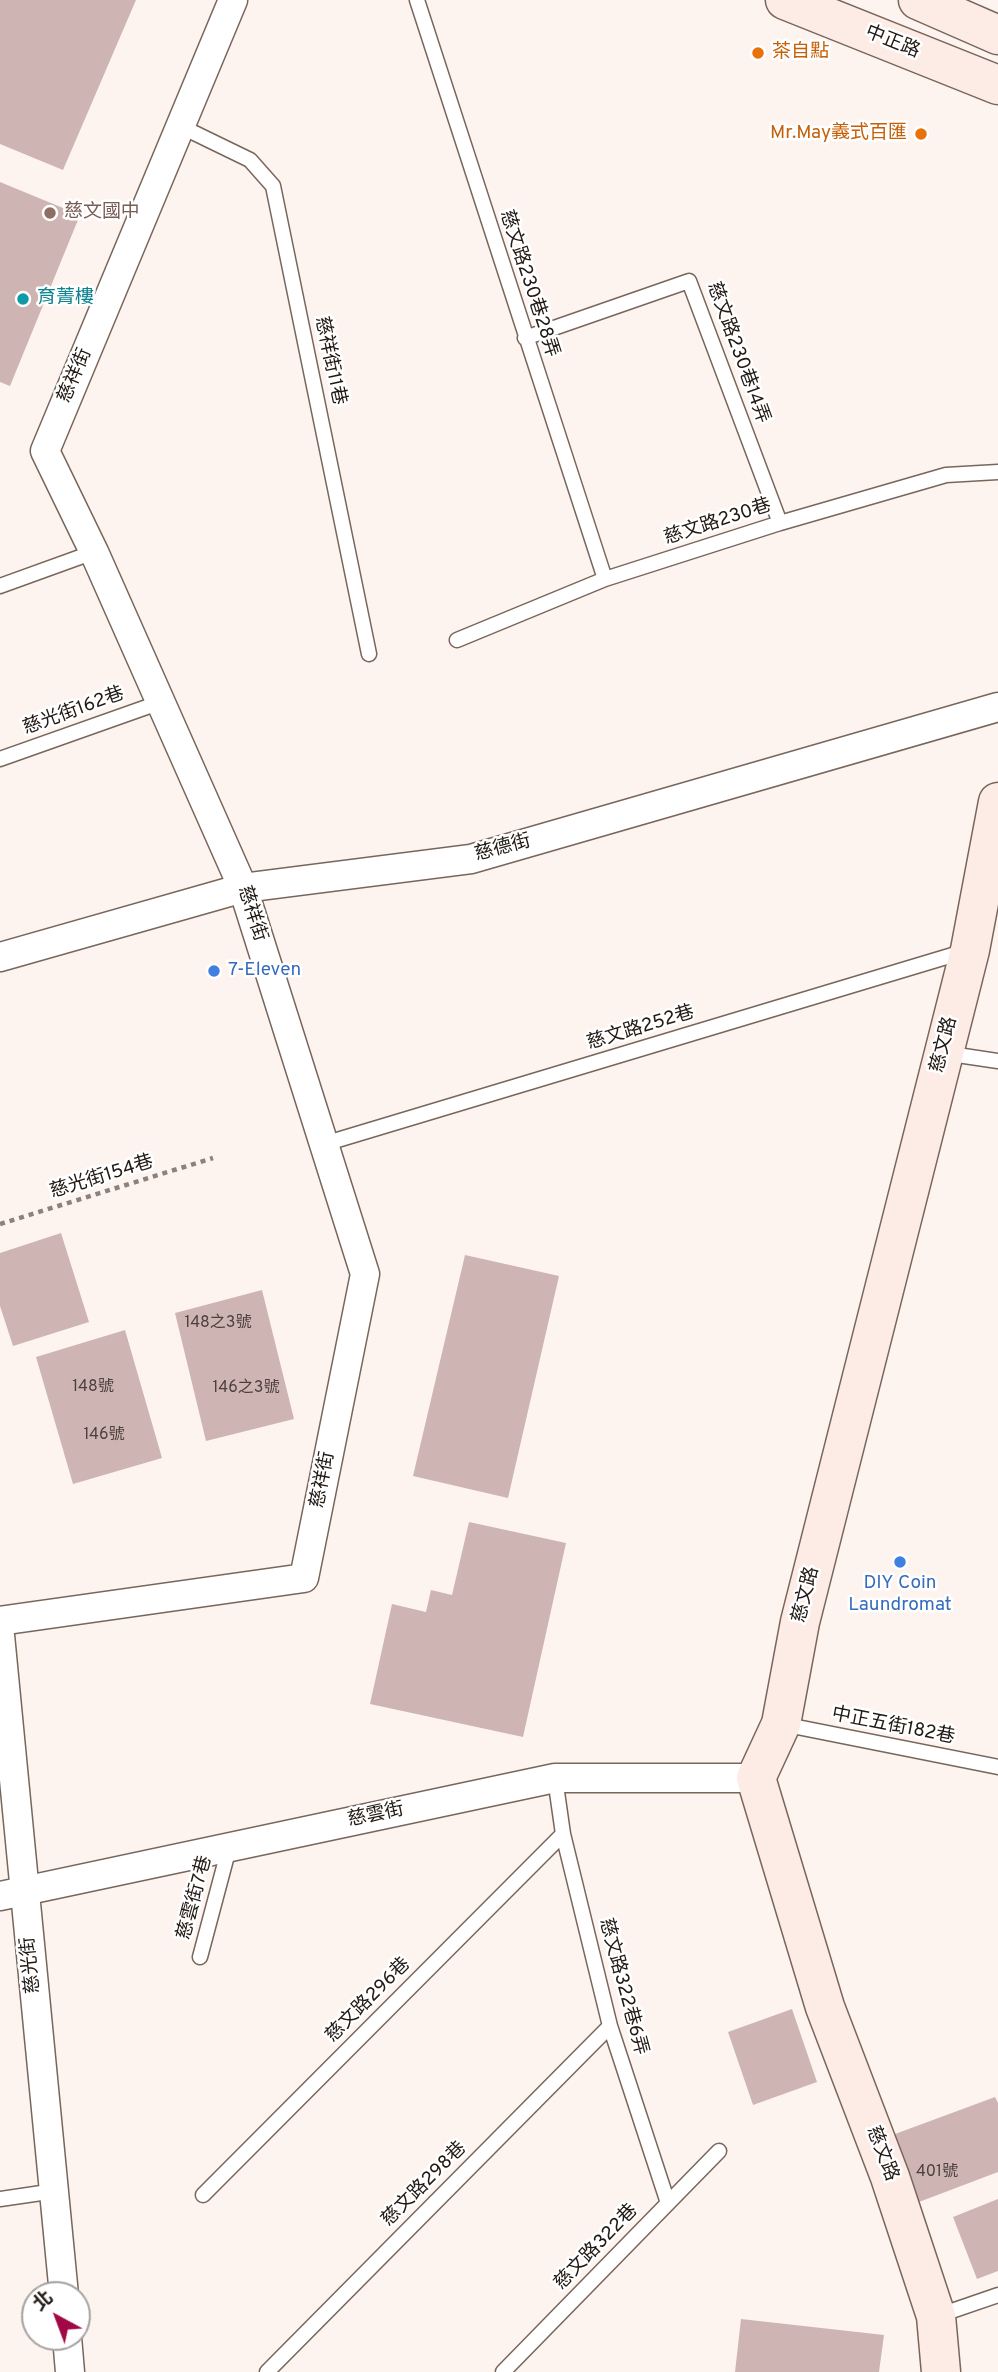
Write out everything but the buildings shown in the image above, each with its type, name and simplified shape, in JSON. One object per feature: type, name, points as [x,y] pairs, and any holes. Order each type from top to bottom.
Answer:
[{"type":"street","name":"慈祥街","points":[[0,1621],[304,1578],[365,1274],[243,888],[94,552],[45,451],[233,0]]},
{"type":"street","name":"中正路","points":[[785,0],[998,85]]},
{"type":"street","points":[[918,0],[998,35]]},
{"type":"street","name":"慈德街","points":[[0,957],[243,888],[471,859],[998,708]]},
{"type":"street","name":"慈文路","points":[[941,2372],[936,2316],[890,2177],[825,2007],[756,1778],[781,1724],[800,1622],[970,950],[998,802]]},
{"type":"street","name":"慈光街","points":[[0,1635],[12,1893],[55,2191],[63,2281]]},
{"type":"street","name":"慈雲街","points":[[12,1893],[555,1778],[756,1778]]},
{"type":"street","points":[[69,2351],[71,2372]]},
{"type":"lane","name":"慈文路230巷28弄","points":[[417,0],[605,579]]},
{"type":"lane","name":"慈祥街11巷","points":[[180,126],[250,160],[273,186],[369,654]]},
{"type":"lane","name":"慈文路230巷14弄","points":[[525,338],[689,281],[780,523]]},
{"type":"lane","name":"慈文路230巷","points":[[457,640],[605,579],[780,523],[946,475],[998,472]]},
{"type":"lane","points":[[0,586],[94,552]]},
{"type":"lane","name":"慈光街162巷","points":[[0,759],[160,702]]},
{"type":"lane","name":"慈文路252巷","points":[[324,1144],[970,950]]},
{"type":"lane","points":[[943,1053],[998,1061]]},
{"type":"lane","name":"中正五街182巷","points":[[781,1724],[998,1768]]},
{"type":"lane","name":"慈文路322巷6弄","points":[[555,1778],[563,1834],[610,2026],[668,2203]]},
{"type":"lane","name":"慈文路296巷","points":[[203,2195],[563,1834]]},
{"type":"lane","name":"慈雲街7巷","points":[[200,1958],[229,1848]]},
{"type":"lane","name":"慈文路298巷","points":[[267,2372],[610,2026]]},
{"type":"lane","name":"慈文路322巷","points":[[503,2372],[719,2151]]},
{"type":"lane","points":[[0,2199],[55,2191]]},
{"type":"lane","points":[[936,2316],[998,2295]]},
{"type":"path","name":"慈光街154巷","points":[[0,1224],[213,1158]]},
{"type":"place","name":"茶自點","points":[[758,53]]},
{"type":"place","name":"Mr.May義式百匯","points":[[921,134]]},
{"type":"place","name":"慈文國中","points":[[50,213]]},
{"type":"place","name":"育菁樓","points":[[23,299]]},
{"type":"place","name":"7-Eleven","points":[[214,971]]},
{"type":"place","name":"DIY Coin Laundromat","points":[[900,1562]]}]
